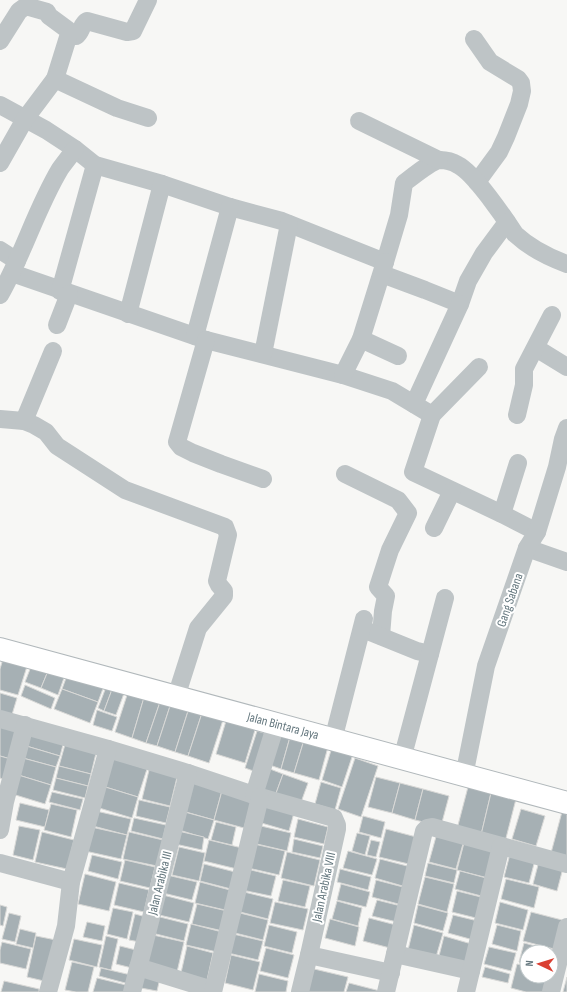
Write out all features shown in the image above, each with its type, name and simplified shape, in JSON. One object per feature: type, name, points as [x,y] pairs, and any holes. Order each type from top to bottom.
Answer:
[{"type":"street","points":[[0,41],[20,12],[26,6],[50,6],[49,16],[68,30],[70,34],[76,36],[79,35],[84,23],[88,21],[127,32],[133,31],[148,0]]},
{"type":"street","points":[[0,162],[25,119],[55,80],[70,34]]},
{"type":"street","points":[[474,39],[490,62],[518,79],[521,83],[522,91],[519,104],[499,152],[477,182]]},
{"type":"street","points":[[55,80],[117,108],[148,118]]},
{"type":"street","points":[[0,105],[46,130],[75,149],[95,165],[162,184],[230,207],[282,221],[384,268],[425,290],[460,304]]},
{"type":"street","points":[[359,120],[439,160],[459,165],[477,182],[515,234],[531,248],[567,264]]},
{"type":"street","points":[[0,295],[15,267],[46,196],[60,169],[75,149]]},
{"type":"street","points":[[343,376],[361,339],[384,268],[399,215],[404,183],[419,171],[439,160]]},
{"type":"street","points":[[58,326],[64,292],[95,165]]},
{"type":"street","points":[[128,314],[162,184]]},
{"type":"street","points":[[230,207],[177,442],[181,447],[193,453],[264,479]]},
{"type":"street","points":[[414,404],[460,304],[468,281],[484,253],[507,222]]},
{"type":"street","points":[[263,354],[289,224]]},
{"type":"street","points":[[0,250],[15,267],[64,292],[200,338],[343,376],[392,391],[432,415]]},
{"type":"street","points":[[517,415],[524,385],[524,369],[552,315]]},
{"type":"street","points":[[361,339],[398,356]]},
{"type":"street","points":[[536,348],[567,367]]},
{"type":"street","points":[[24,421],[53,351]]},
{"type":"street","points":[[478,367],[432,415],[413,472],[537,532]]},
{"type":"street","points":[[0,418],[24,421],[46,432],[57,446],[125,490],[225,527],[228,535],[217,581],[219,586],[224,591],[224,596],[198,628],[176,697]]},
{"type":"street","name":"Gang Sabana","points":[[464,776],[486,666],[527,548],[537,532],[557,467],[567,428]]},
{"type":"street","points":[[502,514],[518,463]]},
{"type":"street","points":[[345,474],[398,500],[408,513],[390,550],[378,588],[386,596],[381,636]]},
{"type":"street","points":[[434,528],[452,491]]},
{"type":"street","points":[[527,548],[567,562]]},
{"type":"street","points":[[402,759],[445,598]]},
{"type":"street","points":[[333,740],[363,624],[381,636],[417,651],[430,654]]},
{"type":"street","name":"Jalan Bintara Jaya","points":[[0,649],[567,803]]},
{"type":"street","points":[[0,719],[108,749],[257,796]]},
{"type":"street","points":[[138,967],[213,991],[257,796],[276,724]]},
{"type":"street","points":[[0,830],[5,802],[25,725]]},
{"type":"street","points":[[48,992],[66,926],[71,882],[108,749]]},
{"type":"street","name":"Jalan Arabika III","points":[[132,992],[188,773]]},
{"type":"street","name":"Jalan Arabika VIII","points":[[257,796],[334,818],[337,825],[300,992]]},
{"type":"street","points":[[309,955],[391,986],[395,954],[424,831],[427,828],[432,827],[567,864]]},
{"type":"street","points":[[467,992],[501,846]]},
{"type":"street","points":[[0,863],[71,882]]},
{"type":"street","points":[[551,992],[567,927]]},
{"type":"street","points":[[395,954],[471,971]]},
{"type":"building","points":[[5,652],[29,660],[18,695],[0,690],[0,669]]},
{"type":"building","points":[[34,659],[50,666],[41,688],[25,682]]},
{"type":"building","points":[[50,666],[66,672],[58,695],[41,688]]},
{"type":"building","points":[[69,670],[105,683],[98,702],[62,689]]},
{"type":"building","points":[[108,682],[114,684],[104,711],[98,708]]},
{"type":"building","points":[[114,684],[126,688],[116,715],[104,711]]},
{"type":"building","points":[[25,685],[55,698],[51,709],[21,696]]},
{"type":"building","points":[[62,689],[98,702],[90,723],[54,709]]},
{"type":"building","points":[[129,689],[145,694],[132,738],[115,732]]},
{"type":"building","points":[[0,693],[17,698],[11,718],[0,715]]},
{"type":"building","points":[[145,694],[161,699],[146,743],[132,738]]},
{"type":"building","points":[[161,699],[171,703],[157,746],[146,743]]},
{"type":"building","points":[[171,703],[189,708],[175,752],[157,746]]},
{"type":"building","points":[[189,708],[202,713],[188,756],[175,752]]},
{"type":"building","points":[[97,710],[117,717],[112,731],[93,725]]},
{"type":"building","points":[[202,713],[223,720],[209,763],[188,756]]},
{"type":"building","points":[[226,721],[255,730],[245,763],[216,754]]},
{"type":"building","points":[[0,722],[23,727],[14,760],[0,756]]},
{"type":"building","points":[[27,731],[64,741],[60,756],[23,745]]},
{"type":"building","points":[[257,731],[271,735],[259,773],[245,768]]},
{"type":"building","points":[[275,732],[290,737],[281,769],[267,764]]},
{"type":"building","points":[[290,737],[304,740],[294,773],[281,769]]},
{"type":"building","points":[[304,740],[328,747],[319,780],[294,773]]},
{"type":"building","points":[[66,741],[97,749],[91,774],[59,766]]},
{"type":"building","points":[[23,745],[60,756],[56,767],[19,757]]},
{"type":"building","points":[[332,747],[353,754],[342,787],[322,780]]},
{"type":"building","points":[[0,756],[14,760],[9,781],[0,778]]},
{"type":"building","points":[[19,757],[56,767],[51,785],[15,774]]},
{"type":"building","points":[[111,758],[147,769],[138,797],[102,786]]},
{"type":"building","points":[[355,758],[378,766],[361,817],[338,809]]},
{"type":"building","points":[[59,766],[91,774],[88,786],[56,778]]},
{"type":"building","points":[[150,766],[178,773],[170,806],[142,799]]},
{"type":"building","points":[[270,769],[283,774],[275,796],[263,792]]},
{"type":"building","points":[[15,774],[51,785],[45,804],[9,793]]},
{"type":"building","points":[[283,774],[308,783],[300,805],[275,796]]},
{"type":"building","points":[[189,777],[223,787],[214,820],[179,810]]},
{"type":"building","points":[[376,777],[400,783],[392,813],[368,807]]},
{"type":"building","points":[[56,778],[88,786],[85,798],[53,790]]},
{"type":"building","points":[[321,782],[341,788],[335,810],[315,804]]},
{"type":"building","points":[[400,783],[423,789],[415,820],[392,813]]},
{"type":"building","points":[[102,786],[138,797],[132,818],[96,807]]},
{"type":"building","points":[[223,787],[253,796],[244,828],[214,820]]},
{"type":"building","points":[[468,787],[491,793],[481,835],[457,829]]},
{"type":"building","points":[[423,789],[449,796],[441,826],[415,820]]},
{"type":"building","points":[[52,792],[83,799],[80,810],[49,802]]},
{"type":"building","points":[[491,793],[516,799],[505,842],[481,835]]},
{"type":"building","points":[[265,799],[295,809],[289,831],[258,822]]},
{"type":"building","points":[[139,800],[170,807],[166,823],[136,816]]},
{"type":"building","points":[[20,803],[49,810],[45,827],[16,820]]},
{"type":"building","points":[[51,804],[77,810],[71,837],[44,830]]},
{"type":"building","points":[[563,808],[567,809],[567,857],[551,853]]},
{"type":"building","points":[[521,809],[545,816],[536,846],[512,839]]},
{"type":"building","points":[[96,811],[131,819],[127,835],[93,826]]},
{"type":"building","points":[[181,811],[214,820],[208,839],[176,829]]},
{"type":"building","points":[[363,816],[385,822],[381,838],[359,832]]},
{"type":"building","points":[[134,818],[166,825],[163,839],[131,831]]},
{"type":"building","points":[[298,819],[328,827],[324,844],[294,837]]},
{"type":"building","points":[[216,822],[236,827],[232,845],[211,840]]},
{"type":"building","points":[[19,826],[40,830],[33,860],[13,855]]},
{"type":"building","points":[[261,826],[291,833],[287,851],[257,844]]},
{"type":"building","points":[[91,827],[127,835],[121,859],[85,851]]},
{"type":"building","points":[[386,829],[420,838],[413,865],[379,857]]},
{"type":"building","points":[[178,831],[204,837],[202,850],[175,844]]},
{"type":"building","points":[[42,832],[74,840],[67,869],[35,862]]},
{"type":"building","points":[[129,832],[163,840],[157,866],[123,859]]},
{"type":"building","points":[[357,833],[370,836],[365,855],[352,851]]},
{"type":"building","points":[[437,833],[464,840],[456,869],[429,862]]},
{"type":"building","points":[[294,839],[323,846],[320,858],[292,852]]},
{"type":"building","points":[[465,839],[496,847],[488,878],[457,870]]},
{"type":"building","points":[[209,840],[242,848],[237,869],[204,861]]},
{"type":"building","points":[[371,840],[380,842],[376,857],[367,855]]},
{"type":"building","points":[[254,844],[285,851],[279,875],[248,868]]},
{"type":"building","points":[[179,847],[205,853],[199,881],[172,875]]},
{"type":"building","points":[[348,851],[377,859],[372,875],[343,868]]},
{"type":"building","points":[[287,852],[320,860],[314,886],[281,878]]},
{"type":"building","points":[[510,854],[535,860],[529,883],[504,877]]},
{"type":"building","points":[[92,855],[122,862],[118,879],[88,871]]},
{"type":"building","points":[[380,859],[411,867],[406,887],[375,878]]},
{"type":"building","points":[[125,860],[155,867],[150,888],[120,881]]},
{"type":"building","points":[[539,861],[563,868],[557,891],[533,884]]},
{"type":"building","points":[[428,863],[457,870],[454,883],[425,876]]},
{"type":"building","points":[[204,864],[235,872],[231,889],[200,881]]},
{"type":"building","points":[[247,869],[276,876],[271,896],[242,890]]},
{"type":"building","points":[[340,869],[371,877],[368,890],[337,882]]},
{"type":"building","points":[[460,871],[490,879],[485,897],[455,889]]},
{"type":"building","points":[[85,874],[116,882],[109,911],[78,904]]},
{"type":"building","points":[[167,875],[197,882],[192,900],[163,893]]},
{"type":"building","points":[[425,877],[454,884],[447,912],[418,904]]},
{"type":"building","points":[[506,879],[539,887],[534,908],[501,899]]},
{"type":"building","points":[[283,880],[310,886],[305,907],[278,901]]},
{"type":"building","points":[[376,880],[407,888],[402,905],[372,897]]},
{"type":"building","points":[[200,882],[230,890],[225,910],[195,903]]},
{"type":"building","points":[[119,883],[149,890],[144,912],[114,905]]},
{"type":"building","points":[[341,884],[370,892],[366,907],[337,900]]},
{"type":"building","points":[[457,891],[485,898],[480,919],[452,912]]},
{"type":"building","points":[[244,892],[273,899],[268,919],[240,912]]},
{"type":"building","points":[[159,894],[194,903],[189,922],[155,914]]},
{"type":"building","points":[[377,900],[401,906],[397,922],[372,916]]},
{"type":"building","points":[[337,901],[362,908],[358,926],[332,919]]},
{"type":"building","points":[[275,902],[308,909],[303,930],[270,923]]},
{"type":"building","points":[[500,902],[528,910],[523,930],[495,923]]},
{"type":"building","points":[[197,904],[227,911],[223,931],[192,924]]},
{"type":"building","points":[[0,905],[7,907],[3,926],[0,925]]},
{"type":"building","points":[[418,905],[448,913],[443,931],[414,923]]},
{"type":"building","points":[[113,908],[133,912],[127,939],[107,934]]},
{"type":"building","points":[[236,912],[268,920],[263,940],[231,932]]},
{"type":"building","points":[[531,912],[562,920],[555,944],[535,944],[523,941]]},
{"type":"building","points":[[9,913],[21,916],[15,942],[2,939]]},
{"type":"building","points":[[135,914],[146,917],[140,942],[129,940]]},
{"type":"building","points":[[453,915],[482,922],[477,941],[448,933]]},
{"type":"building","points":[[156,916],[188,924],[184,941],[152,933]]},
{"type":"building","points":[[369,918],[396,925],[390,948],[363,941]]},
{"type":"building","points":[[330,919],[359,927],[355,946],[325,938]]},
{"type":"building","points":[[87,922],[105,926],[102,941],[83,937]]},
{"type":"building","points":[[191,924],[222,932],[217,952],[186,945]]},
{"type":"building","points":[[269,925],[297,932],[292,953],[264,946]]},
{"type":"building","points":[[414,925],[443,933],[436,957],[408,950]]},
{"type":"building","points":[[497,925],[521,931],[517,951],[492,944]]},
{"type":"building","points":[[20,929],[36,933],[33,948],[16,944]]},
{"type":"building","points":[[233,934],[263,941],[258,960],[228,953]]},
{"type":"building","points":[[153,935],[184,942],[177,972],[146,965]]},
{"type":"building","points":[[36,936],[56,940],[44,981],[27,977]]},
{"type":"building","points":[[106,936],[118,939],[111,970],[99,967]]},
{"type":"building","points":[[444,936],[475,945],[470,964],[439,956]]},
{"type":"building","points":[[74,939],[102,945],[97,967],[69,960]]},
{"type":"building","points":[[2,942],[31,949],[26,969],[0,963],[0,950]]},
{"type":"building","points":[[120,946],[136,950],[132,968],[116,964]]},
{"type":"building","points":[[187,946],[213,953],[207,980],[181,973]]},
{"type":"building","points":[[489,947],[516,953],[511,971],[484,964]]},
{"type":"building","points":[[266,948],[294,955],[288,978],[260,971]]},
{"type":"building","points":[[231,955],[260,962],[253,990],[225,983]]},
{"type":"building","points":[[72,962],[94,967],[88,992],[65,990]]},
{"type":"building","points":[[517,964],[519,964],[519,984],[547,984],[545,992],[526,992],[511,988]]},
{"type":"building","points":[[485,967],[510,974],[508,983],[482,977]]},
{"type":"building","points":[[101,968],[131,975],[129,984],[99,976]]},
{"type":"building","points":[[310,968],[348,977],[344,992],[304,992]]},
{"type":"building","points":[[259,974],[288,981],[286,992],[255,992]]},
{"type":"building","points":[[143,975],[160,978],[157,991],[141,988]]},
{"type":"building","points":[[567,977],[567,992],[563,992]]},
{"type":"building","points":[[97,978],[126,985],[125,992],[93,992]]},
{"type":"building","points":[[4,981],[39,989],[39,992],[1,992]]},
{"type":"building","points":[[349,983],[380,991],[380,992],[346,992]]}]
